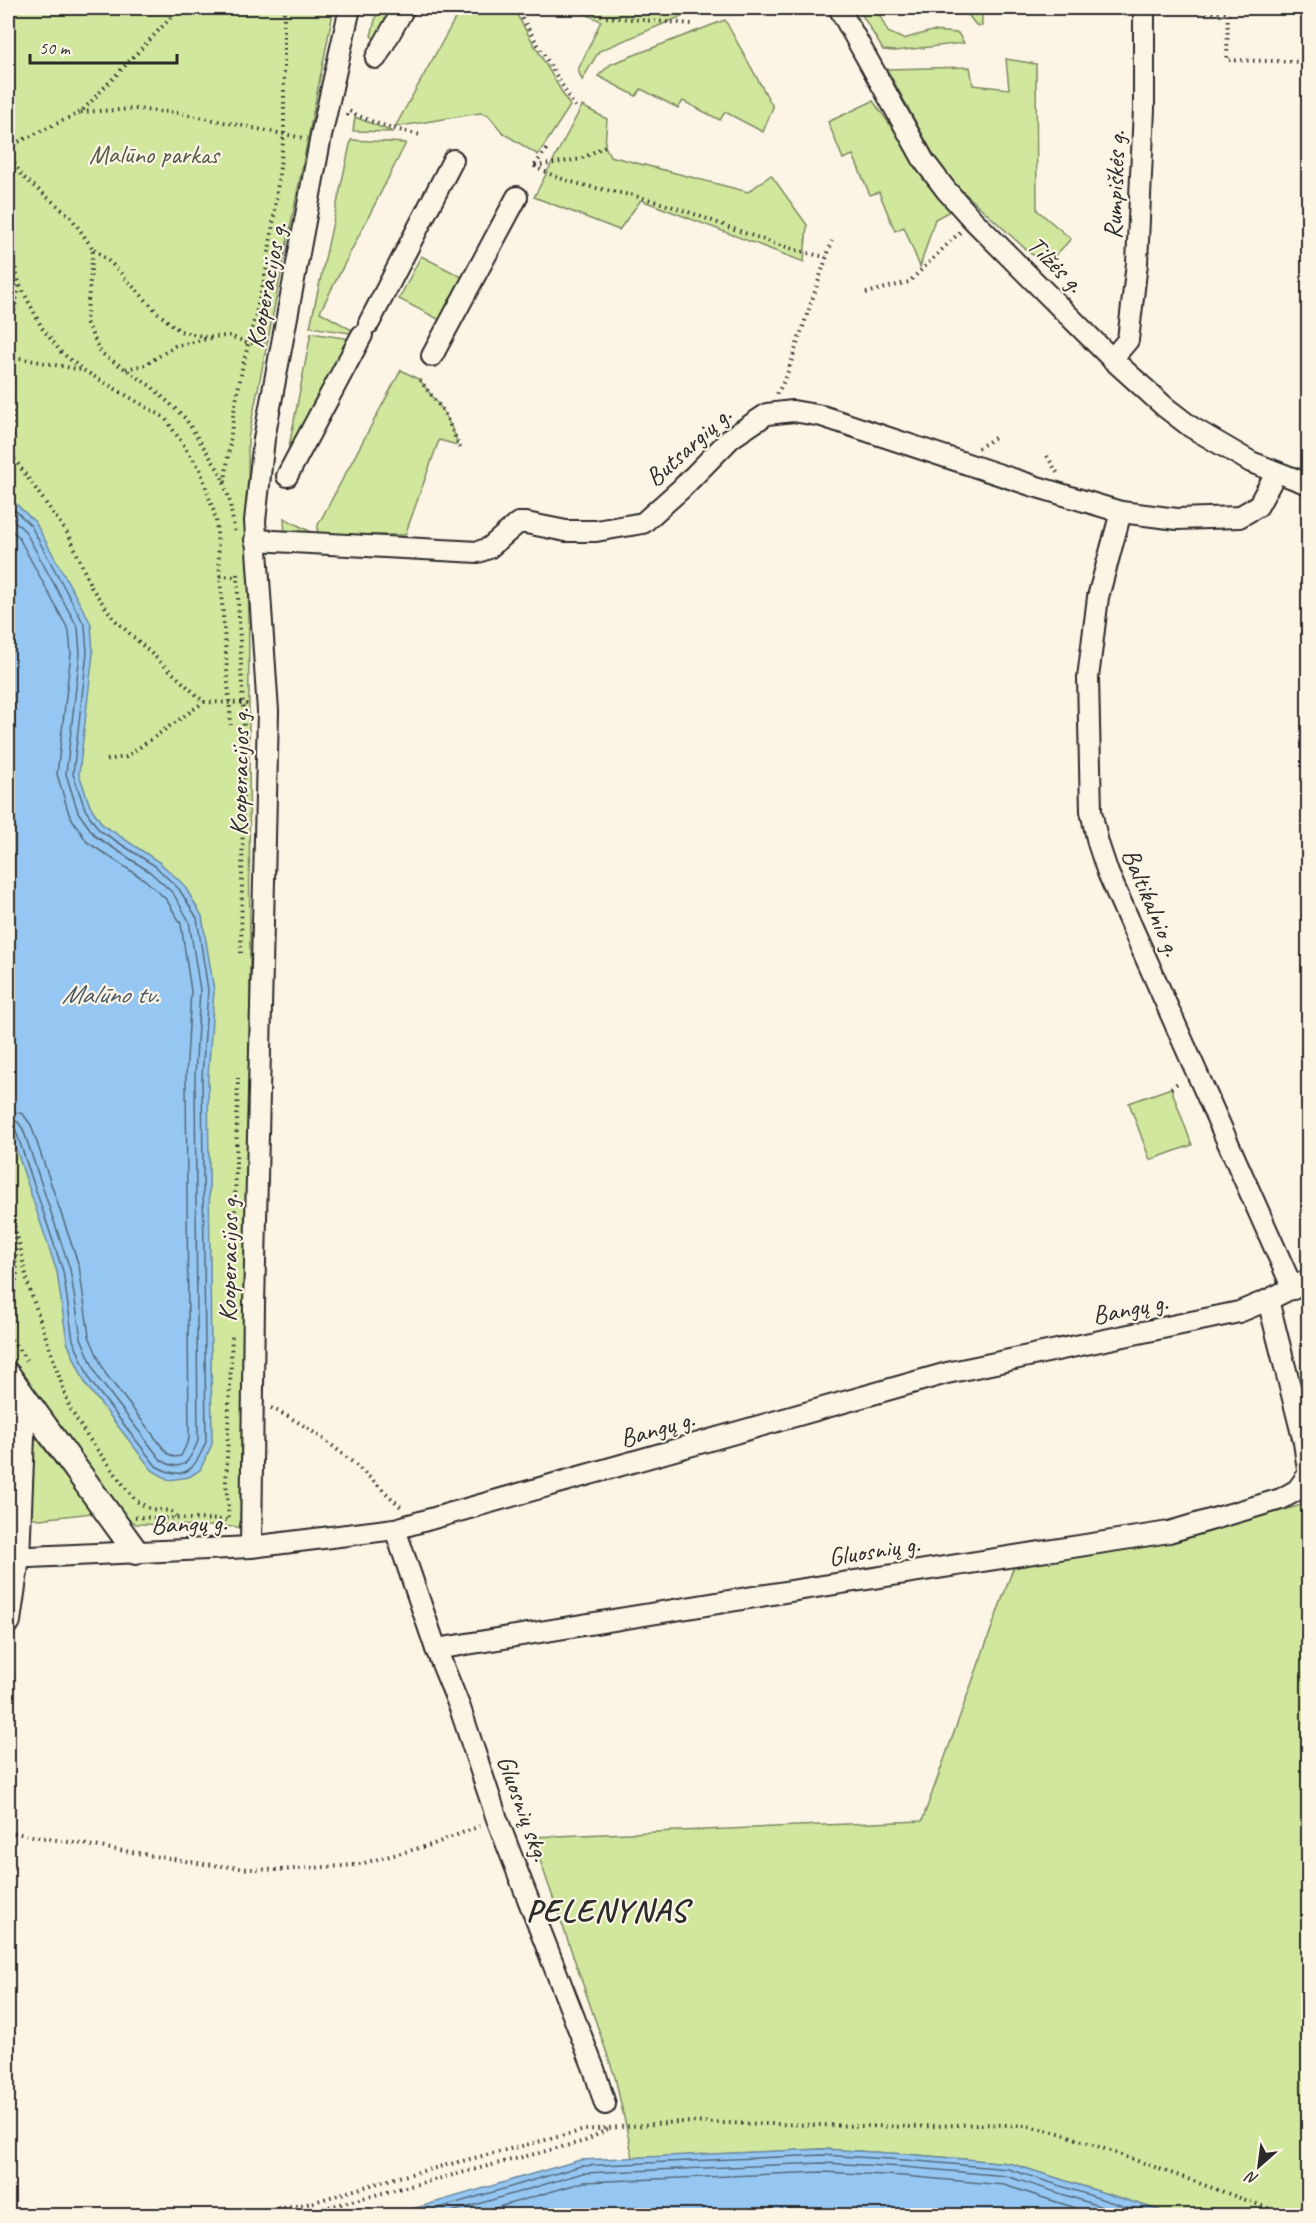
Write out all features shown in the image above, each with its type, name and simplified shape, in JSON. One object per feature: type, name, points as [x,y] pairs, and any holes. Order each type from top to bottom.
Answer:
[{"type":"main road","points":[[13,1383],[136,1552]]},
{"type":"main road","points":[[8,1621],[22,1436],[13,1383]]},
{"type":"street","name":"Kooperacijos g.","points":[[251,1547],[254,1305],[268,711],[245,539],[255,521],[264,439],[323,126],[350,8]]},
{"type":"street","points":[[376,58],[404,8]]},
{"type":"street","name":"Tilžės g.","points":[[839,8],[924,161],[973,220],[1112,359],[1165,407],[1191,427],[1251,462],[1308,484]]},
{"type":"street","name":"Rumpiškės g.","points":[[1112,359],[1128,340],[1137,263],[1144,109],[1144,8]]},
{"type":"street","points":[[287,476],[453,160]]},
{"type":"street","points":[[432,356],[517,197]]},
{"type":"street","name":"Butsargių g.","points":[[245,539],[478,552],[489,548],[518,523],[566,531],[596,531],[643,523],[681,489],[731,438],[767,414],[793,411],[822,416],[1034,486],[1121,512],[1177,519],[1239,517],[1258,506],[1276,473]]},
{"type":"street","name":"Baltikalnio g.","points":[[1121,512],[1098,597],[1088,678],[1091,811],[1098,843],[1108,873],[1301,1285]]},
{"type":"street","name":"Bangų g.","points":[[12,1558],[251,1547],[395,1529],[947,1373],[1239,1312],[1301,1285]]},
{"type":"street","points":[[1268,1300],[1304,1442],[1308,1470]]},
{"type":"street","name":"Gluosnių g.","points":[[436,1649],[1169,1532],[1281,1499],[1297,1490],[1308,1475]]},
{"type":"street","name":"Gluosnių skg.","points":[[395,1529],[436,1649],[460,1708],[497,1819],[594,2069],[605,2104]]},
{"type":"path","points":[[8,147],[81,112],[180,8]]},
{"type":"path","points":[[224,485],[233,417],[266,272],[284,134],[284,8]]},
{"type":"path","points":[[553,8],[517,9],[575,106]]},
{"type":"path","points":[[584,8],[606,16],[692,24]]},
{"type":"path","points":[[1164,8],[1164,10],[1228,13]]},
{"type":"path","points":[[1228,8],[1227,60],[1308,62]]},
{"type":"path","points":[[81,112],[134,109],[179,113],[284,134]]},
{"type":"path","points":[[349,111],[377,124],[421,135]]},
{"type":"path","points":[[534,166],[549,146]]},
{"type":"path","points":[[534,166],[580,159],[605,146]]},
{"type":"path","points":[[8,153],[22,176],[70,216],[93,249],[112,264],[158,312],[180,331],[205,337],[228,336],[248,343]]},
{"type":"path","points":[[534,166],[549,175],[597,190],[643,198],[797,252],[826,257]]},
{"type":"path","points":[[866,293],[909,282],[973,220]]},
{"type":"path","points":[[8,239],[19,283],[42,327],[61,352],[83,370],[165,418],[200,469],[216,519],[231,725]]},
{"type":"path","points":[[767,414],[786,377],[832,241]]},
{"type":"path","points":[[93,249],[86,322],[100,353],[152,387],[185,418],[221,474],[245,539]]},
{"type":"path","points":[[19,283],[19,294],[12,321],[9,357],[13,457],[70,537],[92,587],[114,619],[204,702]]},
{"type":"path","points":[[125,369],[145,365],[175,346],[228,336]]},
{"type":"path","points":[[9,357],[83,370]]},
{"type":"path","points":[[420,380],[444,412],[461,450]]},
{"type":"path","points":[[237,567],[244,742],[241,960]]},
{"type":"path","points":[[107,760],[126,757],[204,702],[242,703],[268,711]]},
{"type":"path","points":[[234,1258],[238,1074]]},
{"type":"path","points":[[8,1203],[28,1284],[70,1409],[87,1436],[135,1500],[150,1509],[171,1511],[177,1519]]},
{"type":"path","points":[[8,1334],[17,1272],[14,1223]]},
{"type":"path","points":[[189,1519],[229,1520],[226,1482],[233,1328]]},
{"type":"path","points":[[266,1406],[294,1419],[318,1434],[363,1469],[418,1522]]},
{"type":"path","points":[[8,1832],[204,1864],[280,1870],[356,1865],[431,1845],[497,1819]]},
{"type":"path","points":[[224,2216],[307,2204],[394,2178],[585,2130],[678,2122],[912,2127],[983,2124],[1027,2126],[1063,2134],[1290,2216]]},
{"type":"path","points":[[282,2216],[309,2212],[585,2141],[611,2128]]},
{"type":"green space","name":"Malūno parkas","points":[[8,8],[334,8],[248,439],[250,992],[240,1527],[136,1524],[124,1517],[8,1357]]},
{"type":"green space","points":[[378,8],[395,8],[377,41],[371,36]]},
{"type":"green space","points":[[461,8],[513,8],[570,106],[538,155],[503,133],[488,115],[480,113],[395,127]]},
{"type":"green space","points":[[573,8],[701,8],[599,51],[582,80],[578,70],[601,21]]},
{"type":"green space","points":[[858,8],[876,8],[888,32],[903,39],[932,31],[958,33],[964,43],[895,51],[883,50]]},
{"type":"green space","points":[[963,8],[982,8],[982,26],[976,25]]},
{"type":"green space","points":[[725,20],[773,107],[763,132],[725,112],[720,120],[683,101],[678,108],[641,89],[636,96],[598,76],[611,64]]},
{"type":"green space","points":[[1006,59],[1036,64],[1037,210],[1071,239],[1050,261],[1031,254],[944,174],[887,69],[970,67],[973,85],[1009,89]]},
{"type":"green space","points":[[873,101],[952,210],[935,219],[920,267],[904,227],[895,231],[879,192],[870,195],[853,155],[843,159],[828,122]]},
{"type":"green space","points":[[582,106],[607,119],[605,146],[610,156],[748,192],[771,175],[807,225],[804,262],[641,200],[619,230],[534,197]]},
{"type":"green space","points":[[355,117],[393,132],[353,131]]},
{"type":"green space","points":[[351,140],[406,143],[320,312],[352,330],[350,333],[310,327]]},
{"type":"green space","points":[[421,256],[466,279],[442,321],[399,299]]},
{"type":"green space","points":[[311,333],[351,339],[288,452]]},
{"type":"green space","points":[[401,370],[420,380],[444,412],[456,437],[457,445],[439,440],[405,535],[317,535],[318,525]]},
{"type":"green space","points":[[284,518],[311,532],[310,537],[285,535]]},
{"type":"green space","points":[[1171,1088],[1192,1145],[1150,1160],[1129,1103]]},
{"type":"green space","points":[[35,1438],[93,1513],[40,1519],[29,1517],[32,1442]]},
{"type":"green space","points":[[1308,1503],[1308,2215],[1174,2215],[1009,2163],[905,2154],[823,2149],[633,2158],[615,2077],[532,1837],[922,1821],[1014,1566],[1175,1542]]},
{"type":"water","name":"Malūno tv.","points":[[8,490],[14,502],[35,522],[91,624],[93,653],[79,774],[90,806],[103,825],[159,862],[184,885],[202,916],[214,990],[208,1077],[212,1444],[200,1470],[189,1477],[169,1480],[152,1470],[86,1385],[67,1342],[57,1272],[8,1125]]},
{"type":"water","points":[[823,2149],[1009,2163],[1174,2215],[392,2215],[580,2160]]},
{"type":"district","name":"PELENYNAS","points":[[607,1910]]}]
